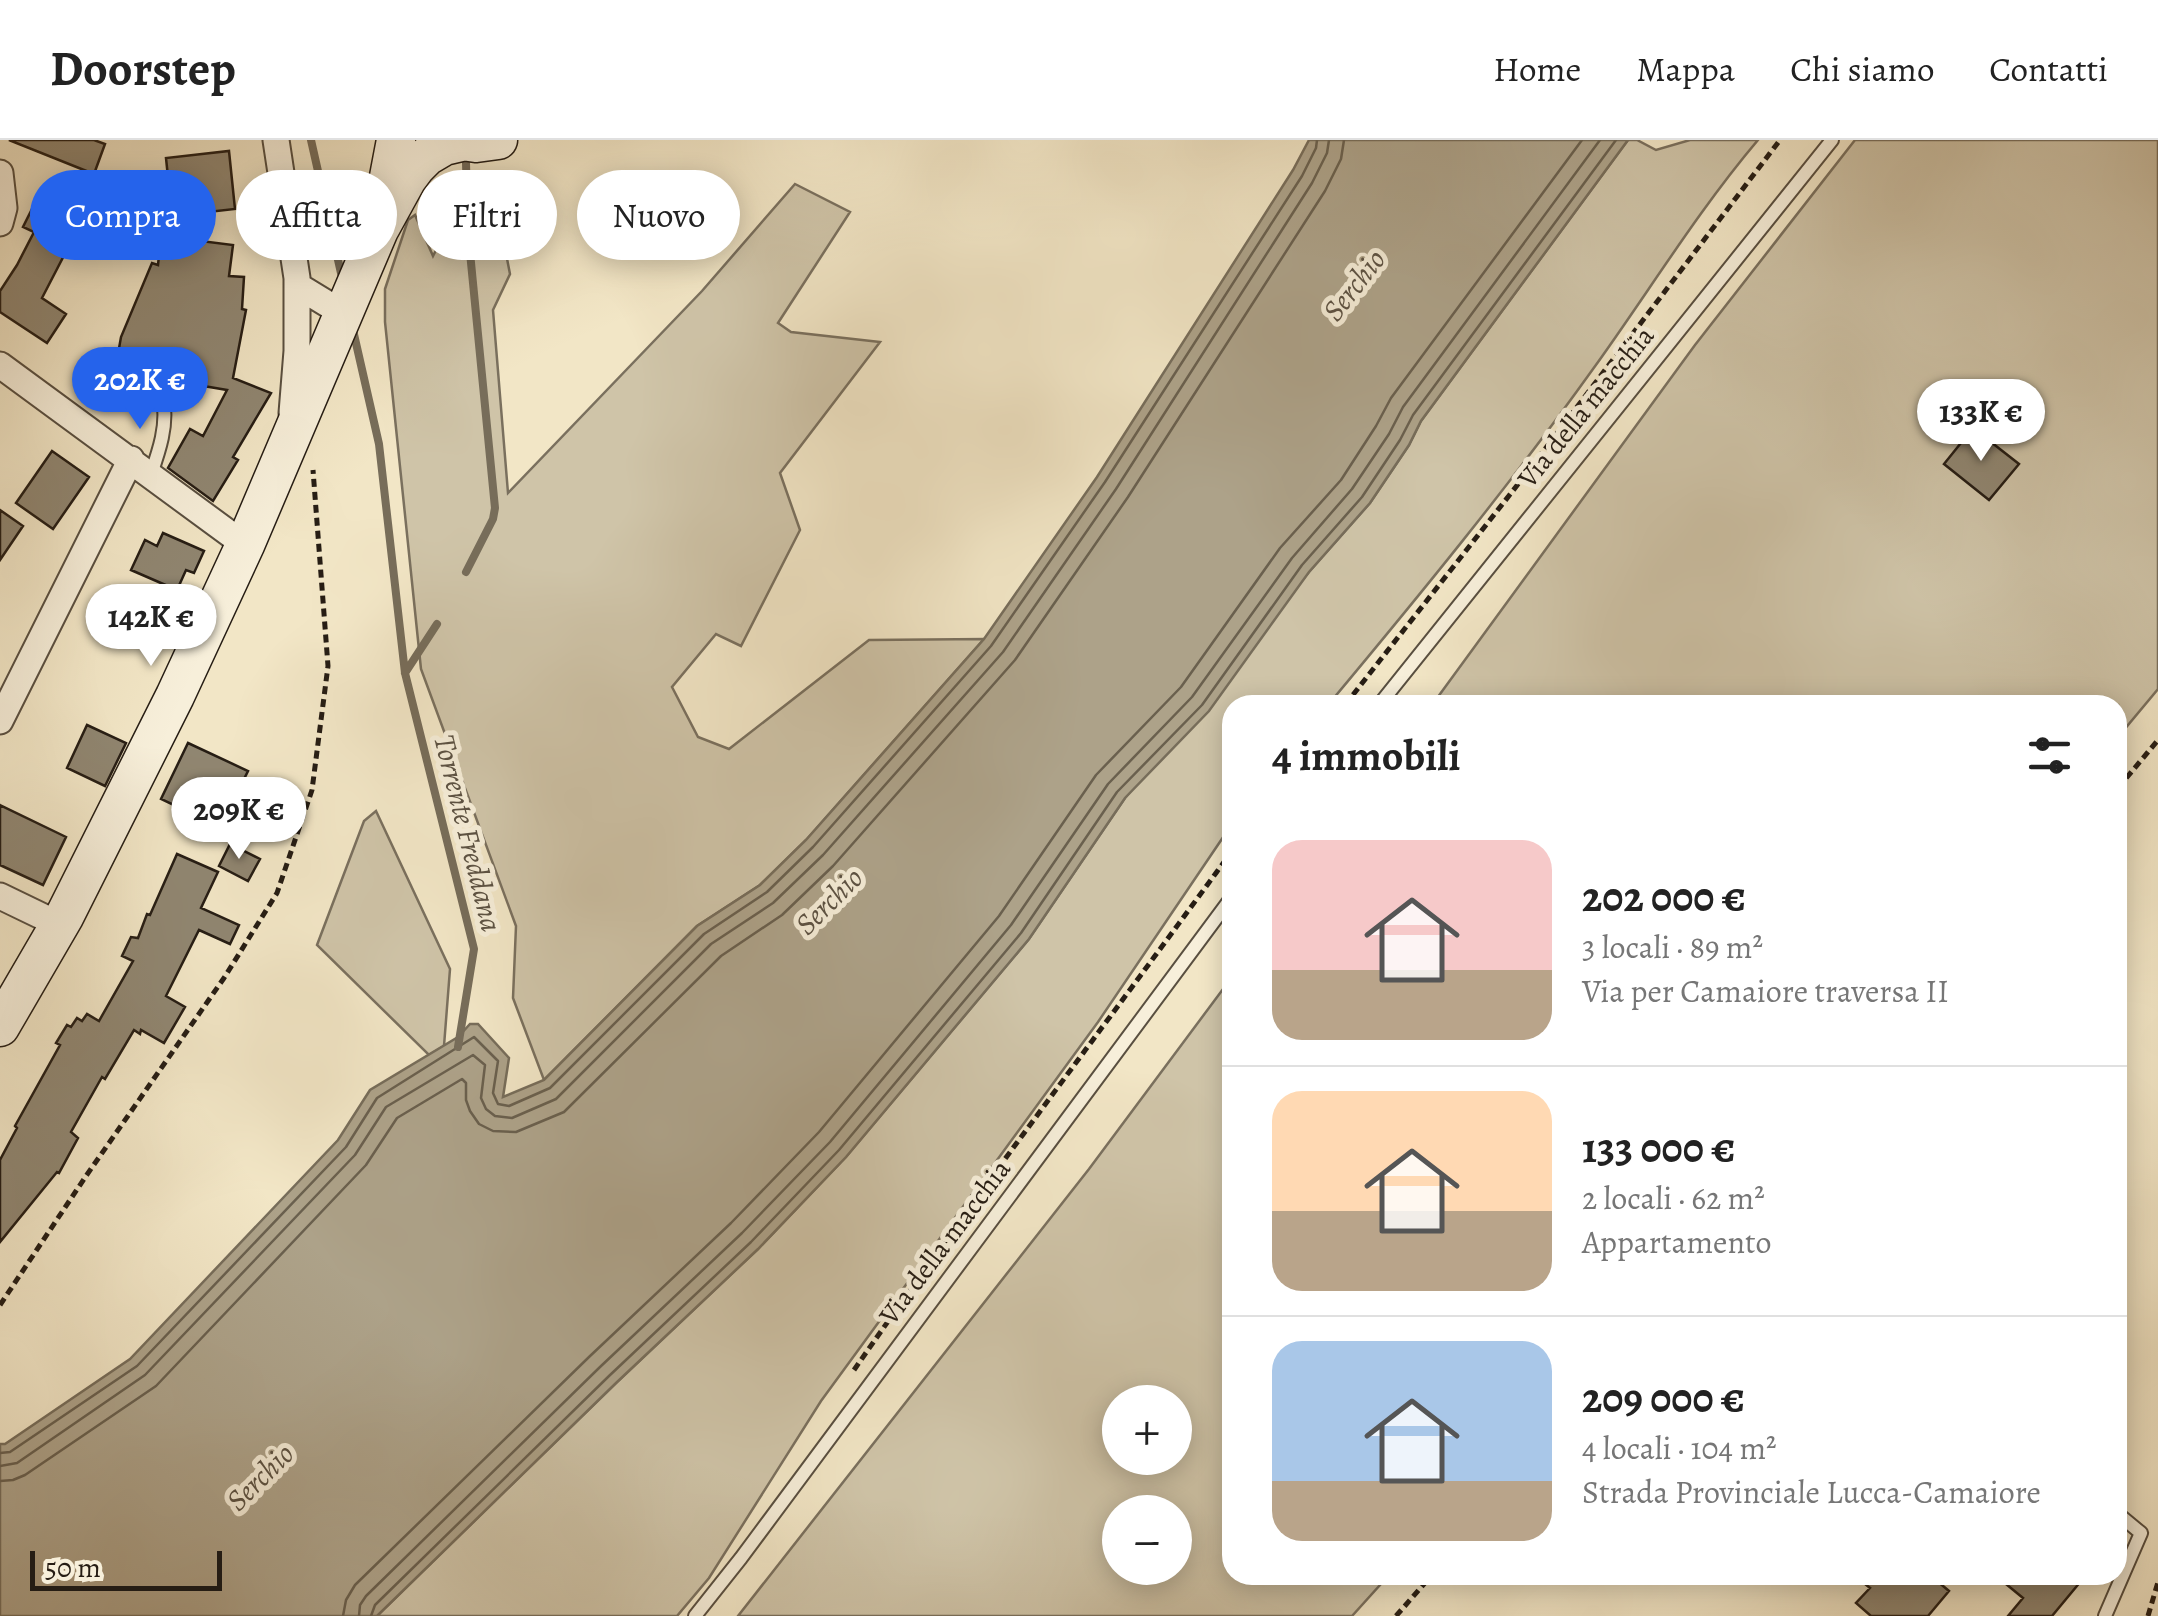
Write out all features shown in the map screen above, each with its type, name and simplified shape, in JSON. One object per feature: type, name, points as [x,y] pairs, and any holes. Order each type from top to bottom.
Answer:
[{"type":"main road","points":[[390,170],[396,140]]},
{"type":"main road","points":[[397,197],[427,156],[444,146],[471,141]]},
{"type":"main road","points":[[0,1027],[60,925],[176,696],[245,545],[301,450],[326,336],[364,260]]},
{"type":"street","points":[[277,147],[300,284],[326,336]]},
{"type":"street","points":[[0,173],[4,208],[0,223]]},
{"type":"street","points":[[300,284],[326,336]]},
{"type":"street","points":[[0,364],[245,545]]},
{"type":"street","points":[[0,721],[141,466]]},
{"type":"street","points":[[0,896],[60,925]]},
{"type":"lane","name":"Via della macchia","points":[[1388,695],[1832,140]]},
{"type":"lane","points":[[132,382],[163,400],[165,411],[161,442],[141,466]]},
{"type":"lane","name":"Via della macchia","points":[[695,1616],[1222,910]]},
{"type":"lane","points":[[2127,1521],[2141,1533],[2127,1566]]},
{"type":"lane","points":[[2106,1616],[2119,1585]]},
{"type":"path","points":[[1353,695],[1780,140]]},
{"type":"path","points":[[0,1305],[224,978],[277,893],[312,790],[328,666],[301,450]]},
{"type":"path","points":[[2127,777],[2158,740]]},
{"type":"path","points":[[934,1256],[1222,865]]},
{"type":"path","points":[[2148,1616],[2158,1582]]},
{"type":"path","points":[[1396,1616],[1423,1585]]},
{"type":"shaded area","points":[[1628,140],[1637,140],[1656,150],[1690,140],[1758,140],[1714,195],[1529,455],[1336,695],[1222,695],[1222,839],[1098,1022],[821,1401],[709,1578],[677,1616],[377,1616],[758,1249],[846,1157],[1029,939],[1125,798],[1370,503],[1421,421]]},
{"type":"shaded area","points":[[1855,140],[2158,140],[2158,689],[2127,726],[2127,695],[1439,695],[1695,345]]},
{"type":"shaded area","points":[[795,184],[850,212],[778,323],[791,332],[880,342],[780,473],[800,530],[741,646],[716,634],[672,687],[698,737],[729,749],[869,640],[984,639],[806,840],[760,885],[697,926],[544,1080],[513,998],[516,926],[421,669],[385,322],[385,289],[408,220],[415,215],[417,260],[507,260],[510,274],[493,310],[508,493],[729,260],[740,260],[740,247]]},
{"type":"shaded area","points":[[376,811],[450,969],[444,1046],[429,1055],[317,945],[364,821]]},
{"type":"shaded area","points":[[1222,990],[1222,1585],[1380,1585],[1352,1616],[738,1616],[1089,1169]]},
{"type":"water","name":"Serchio","points":[[1309,140],[1628,140],[1421,421],[1370,503],[1309,572],[1209,711],[1125,798],[1029,939],[846,1157],[758,1249],[377,1616],[0,1616],[0,1444],[130,1359],[338,1140],[370,1090],[458,1037],[470,1024],[478,1024],[509,1058],[503,1097],[544,1080],[697,926],[760,885],[806,840],[984,639],[1097,477]]},
{"type":"building","points":[[9,140],[94,140],[105,144],[95,170],[84,170]]},
{"type":"building","points":[[229,151],[235,209],[216,211],[216,170],[167,170],[166,158]]},
{"type":"building","points":[[30,240],[30,260],[62,260],[42,298],[66,314],[47,343],[0,312],[0,291]]},
{"type":"building","points":[[216,243],[233,245],[229,276],[244,277],[242,309],[246,310],[233,378],[271,393],[233,457],[238,460],[213,501],[168,468],[190,429],[203,436],[227,390],[115,371],[121,337],[152,263],[158,265],[159,260],[216,260]]},
{"type":"building","points":[[1973,428],[2019,464],[1989,500],[1944,464]]},
{"type":"building","points":[[52,451],[89,477],[53,529],[16,503]]},
{"type":"building","points":[[0,510],[23,526],[0,560]]},
{"type":"building","points":[[163,533],[204,551],[194,573],[186,570],[177,590],[131,570],[145,540],[157,546]]},
{"type":"building","points":[[87,725],[126,743],[105,786],[67,768]]},
{"type":"building","points":[[188,743],[248,771],[220,827],[161,799]]},
{"type":"building","points":[[0,805],[66,837],[43,885],[0,865]]},
{"type":"building","points":[[230,844],[260,859],[248,881],[219,866]]},
{"type":"building","points":[[177,854],[218,872],[201,908],[239,925],[230,944],[199,930],[166,996],[185,1007],[164,1043],[134,1030],[71,1132],[78,1138],[59,1173],[0,1242],[0,1160],[15,1126],[67,1025],[71,1027],[77,1018],[82,1021],[87,1014],[99,1021],[133,961],[122,956],[131,937],[138,938]]},
{"type":"building","points":[[1866,1585],[1942,1585],[1949,1591],[1928,1616],[1871,1616],[1856,1603],[1870,1588]]},
{"type":"building","points":[[2007,1585],[2078,1585],[2052,1616],[2008,1616],[2023,1598]]},
{"type":"waterway","name":"Torrente Freddana","points":[[311,140],[343,282]]},
{"type":"waterway","points":[[466,163],[468,232],[495,508],[466,572]]},
{"type":"waterway","name":"Torrente Freddana","points":[[353,330],[379,444],[405,673],[474,949],[458,1047]]},
{"type":"waterway","points":[[405,673],[437,624]]}]
